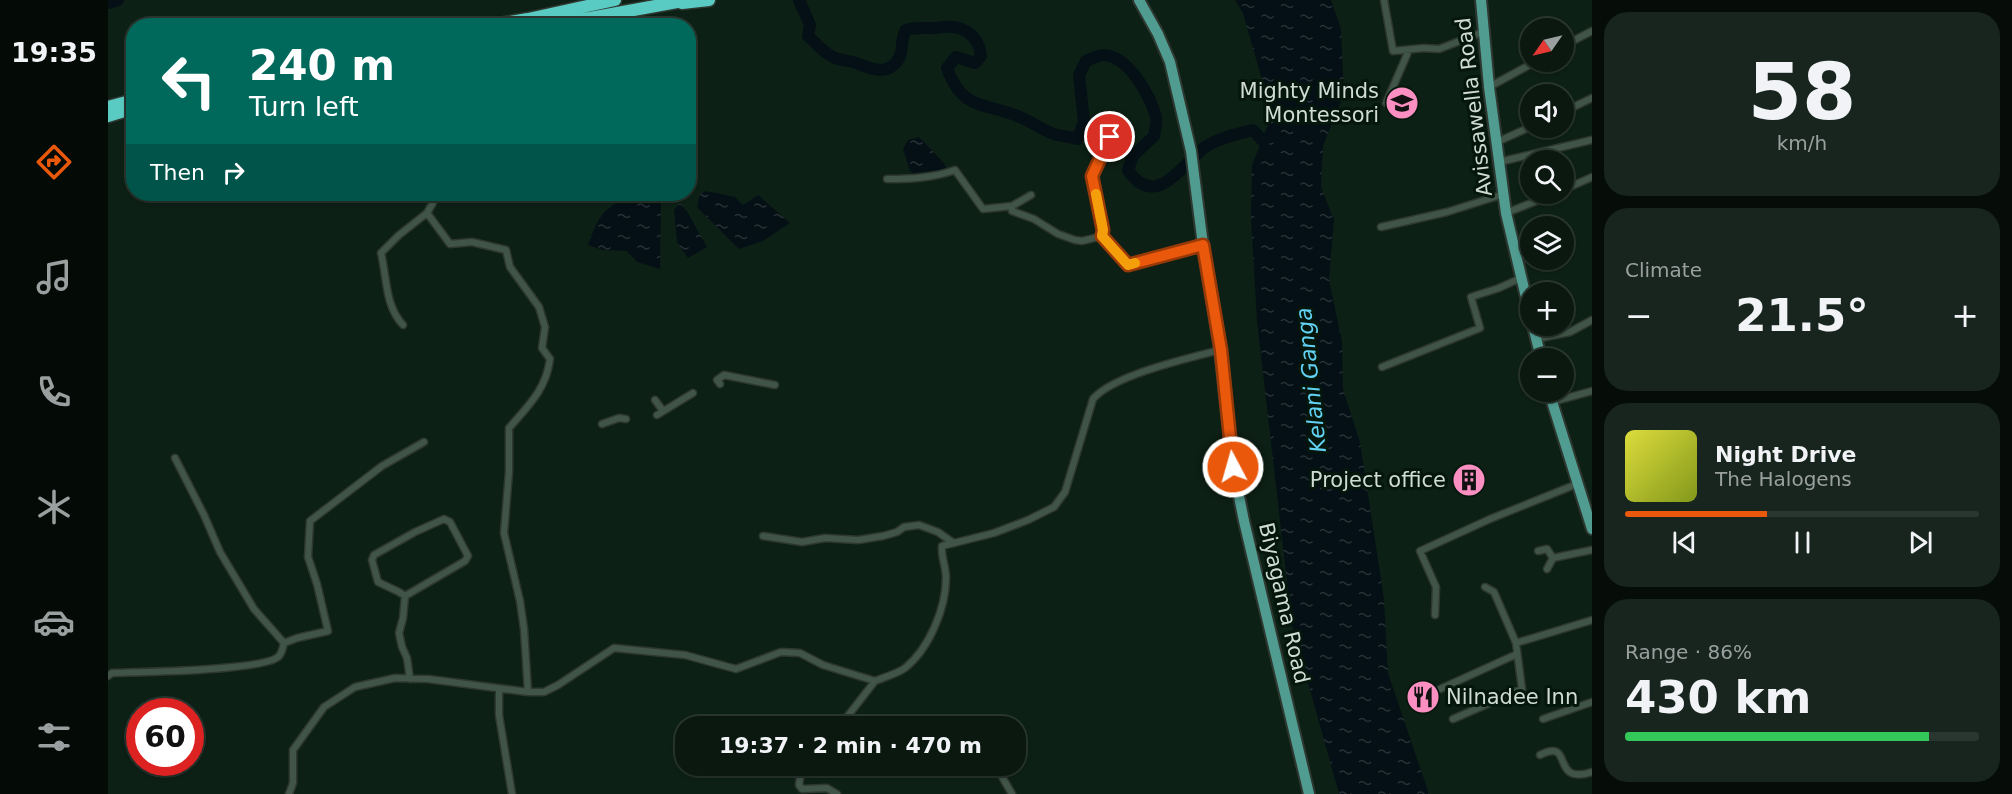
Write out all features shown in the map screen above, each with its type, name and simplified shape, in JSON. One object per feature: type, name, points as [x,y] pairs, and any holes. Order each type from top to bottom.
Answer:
[{"type":"highway","points":[[533,18],[615,0]]},
{"type":"highway","points":[[591,18],[688,0]]},
{"type":"highway","points":[[642,9],[709,0]]},
{"type":"highway","points":[[108,107],[126,102]]},
{"type":"highway","points":[[108,116],[126,110]]},
{"type":"main road","name":"Biyagama Road","points":[[1139,0],[1170,62],[1191,151],[1203,245],[1221,350],[1235,478],[1310,794]]},
{"type":"main road","name":"Avissawella Road","points":[[1481,0],[1489,87],[1506,213],[1522,282]]},
{"type":"main road","points":[[1535,336],[1538,348]]},
{"type":"main road","points":[[1552,402],[1592,529]]},
{"type":"street","points":[[1384,0],[1393,51],[1439,49],[1483,32]]},
{"type":"street","points":[[1574,40],[1592,31]]},
{"type":"street","points":[[1386,103],[1409,50]]},
{"type":"street","points":[[1489,87],[1520,70]]},
{"type":"street","points":[[1574,107],[1592,98]]},
{"type":"street","points":[[1102,236],[1103,230],[1092,176],[1110,137],[1120,126]]},
{"type":"street","points":[[1497,142],[1520,132]]},
{"type":"street","points":[[1499,162],[1592,140]]},
{"type":"street","points":[[887,179],[918,178],[955,170],[983,209],[1012,206],[1031,195]]},
{"type":"street","points":[[1574,185],[1592,177]]},
{"type":"street","points":[[1381,227],[1447,212],[1504,194]]},
{"type":"street","points":[[403,325],[391,307],[381,254],[399,235],[427,213],[434,201]]},
{"type":"street","points":[[1506,213],[1529,204]]},
{"type":"street","points":[[1012,206],[1014,212],[1034,219],[1058,234],[1075,240],[1082,241],[1102,236]]},
{"type":"street","points":[[427,213],[450,244],[471,242],[506,250],[510,267],[539,307],[545,327],[542,348],[550,359],[548,372],[538,395],[509,428],[509,472],[504,532],[520,601],[528,692]]},
{"type":"street","points":[[1102,236],[1128,265],[1203,245]]},
{"type":"street","points":[[1382,367],[1480,328],[1471,297],[1521,278]]},
{"type":"street","points":[[1536,339],[1570,332],[1592,321]]},
{"type":"street","points":[[848,716],[875,681],[904,669],[931,637],[942,603],[946,576],[941,557],[942,546],[994,533],[1054,507],[1065,492],[1093,399],[1098,393],[1161,365],[1221,350]]},
{"type":"street","points":[[720,384],[717,380],[724,375],[775,385]]},
{"type":"street","points":[[1574,394],[1592,391]]},
{"type":"street","points":[[655,400],[660,413],[693,393]]},
{"type":"street","points":[[602,424],[619,418],[626,419]]},
{"type":"street","points":[[108,676],[112,673],[268,663],[279,657],[284,643],[328,631],[308,556],[310,521],[382,466],[424,442]]},
{"type":"street","points":[[175,458],[220,552],[254,609],[284,643]]},
{"type":"street","points":[[1435,615],[1436,587],[1420,551],[1490,519],[1577,484]]},
{"type":"street","points":[[444,519],[447,520],[456,532],[468,559],[405,596],[378,582],[372,558],[416,532],[444,519]]},
{"type":"street","points":[[763,536],[802,542],[825,538],[858,540],[883,536],[897,532],[904,527],[919,525],[938,532],[952,542]]},
{"type":"street","points":[[1538,551],[1547,549],[1553,558]]},
{"type":"street","points":[[1547,569],[1553,558],[1592,550]]},
{"type":"street","points":[[1453,719],[1522,689],[1516,643],[1494,592],[1485,587]]},
{"type":"street","points":[[405,596],[399,639],[407,658],[410,679]]},
{"type":"street","points":[[1516,643],[1592,620]]},
{"type":"street","points":[[289,794],[293,783],[293,750],[324,707],[355,687],[395,678],[544,692],[614,648],[685,655],[736,669],[782,652],[800,653],[823,665],[875,681]]},
{"type":"street","points":[[1440,689],[1517,654]]},
{"type":"street","points":[[499,689],[499,715],[512,794]]},
{"type":"street","points":[[1543,719],[1592,702]]},
{"type":"street","points":[[1540,755],[1550,750],[1556,751],[1568,772],[1574,776],[1592,772]]},
{"type":"street","points":[[801,776],[799,785],[802,789],[827,788],[837,794]]},
{"type":"street","points":[[1002,776],[1012,794]]},
{"type":"water","name":"Kelani Ganga","points":[[1235,0],[1331,0],[1341,29],[1344,94],[1323,146],[1321,187],[1334,220],[1329,280],[1342,341],[1343,389],[1360,442],[1384,599],[1388,673],[1429,794],[1339,794],[1292,625],[1257,321],[1251,219],[1252,165],[1272,115],[1243,13]]},
{"type":"water","points":[[919,137],[944,163],[946,168],[944,170],[913,173],[910,171],[903,149],[908,140]]},
{"type":"water","points":[[706,191],[735,197],[743,205],[758,195],[790,223],[763,241],[739,249],[697,207],[700,194]]},
{"type":"water","points":[[620,201],[661,203],[660,269],[637,262],[627,251],[603,250],[588,245],[594,229],[610,207]]},
{"type":"water","points":[[680,203],[707,247],[688,258],[677,242],[674,210]]},
{"type":"waterway","points":[[108,3],[118,0]]},
{"type":"waterway","points":[[799,0],[810,25],[808,36],[823,50],[836,58],[878,70],[888,68],[898,60],[906,30],[942,27],[964,30],[974,38],[981,56],[975,63],[956,57],[947,68],[960,92],[976,103],[1020,117],[1054,134],[1077,139],[1084,122],[1079,75],[1086,61],[1102,55],[1113,57],[1137,78],[1149,98],[1156,117],[1154,136],[1133,156],[1128,170],[1138,182],[1148,186],[1168,181],[1205,147],[1216,141],[1253,130],[1262,140],[1276,135]]},
{"type":"slow traffic","points":[[1096,194],[1103,230],[1102,236],[1128,265],[1135,263]]},
{"type":"place","name":"Mighty Minds Montessori","points":[[1402,103]]},
{"type":"place","name":"Project office","points":[[1469,480]]},
{"type":"place","name":"Nilnadee Inn","points":[[1423,697]]},
{"type":"route","points":[[1110,137],[1092,176],[1103,230],[1102,236],[1128,265],[1203,245],[1221,350],[1233,467]]}]
